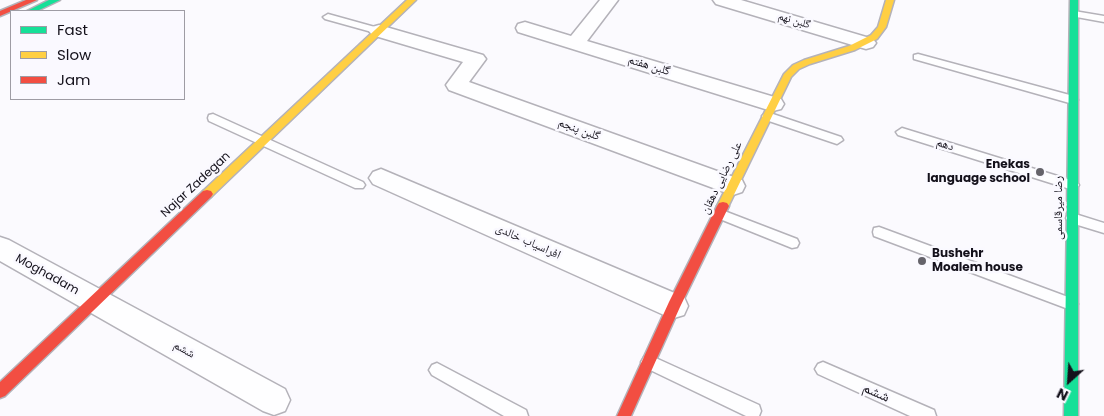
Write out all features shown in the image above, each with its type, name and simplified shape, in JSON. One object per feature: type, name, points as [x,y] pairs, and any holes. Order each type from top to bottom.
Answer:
[{"type":"street","points":[[0,4],[9,0]]},
{"type":"street","points":[[0,14],[34,0]]},
{"type":"street","points":[[33,10],[56,0]]},
{"type":"street","name":"Najar Zadegan","points":[[0,391],[412,0]]},
{"type":"street","points":[[575,43],[609,0]]},
{"type":"street","name":"گلبن نهم","points":[[722,0],[866,42]]},
{"type":"street","points":[[866,42],[879,32],[890,0]]},
{"type":"street","name":"رضا میرقاسمی","points":[[1072,416],[1074,0]]},
{"type":"street","name":"گلبن هفتم","points":[[525,28],[575,43],[770,110]]},
{"type":"street","name":"گلبن پنجم","points":[[379,31],[476,60],[456,85],[733,186]]},
{"type":"street","name":"علی رضایی دهقان","points":[[624,416],[674,306],[787,76],[796,67],[822,56],[866,42]]},
{"type":"street","name":"افراسیاب خالدی","points":[[370,182],[674,306]]},
{"type":"street","name":"Moghadam","points":[[0,248],[94,301]]},
{"type":"street","name":"ششم","points":[[94,301],[274,400]]},
{"type":"lane","points":[[1074,14],[1104,19]]},
{"type":"lane","points":[[328,18],[379,31]]},
{"type":"lane","points":[[918,57],[1073,100]]},
{"type":"lane","points":[[770,110],[837,140]]},
{"type":"lane","points":[[213,118],[263,141],[370,182]]},
{"type":"lane","name":"دهم","points":[[902,132],[1073,185]]},
{"type":"lane","points":[[719,214],[792,243]]},
{"type":"lane","points":[[1072,218],[1104,228]]},
{"type":"lane","points":[[879,232],[1072,304]]},
{"type":"lane","points":[[649,362],[753,411]]},
{"type":"lane","name":"ششم","points":[[823,369],[928,416]]},
{"type":"lane","points":[[437,370],[520,416]]},
{"type":"traffic: fast","points":[[33,10],[56,0]]},
{"type":"traffic: fast","points":[[1071,416],[1074,0]]},
{"type":"traffic: slow","points":[[207,194],[412,0]]},
{"type":"traffic: slow","points":[[723,206],[787,76],[796,67],[807,62],[852,48],[874,37],[882,27],[890,0]]},
{"type":"traffic: jam","points":[[0,14],[33,0]]},
{"type":"traffic: jam","points":[[0,391],[207,194]]},
{"type":"traffic: jam","points":[[624,416],[674,306],[723,206]]},
{"type":"place","name":"Enekas language school","points":[[1040,172]]},
{"type":"place","name":"Bushehr Moalem house","points":[[922,261]]}]
